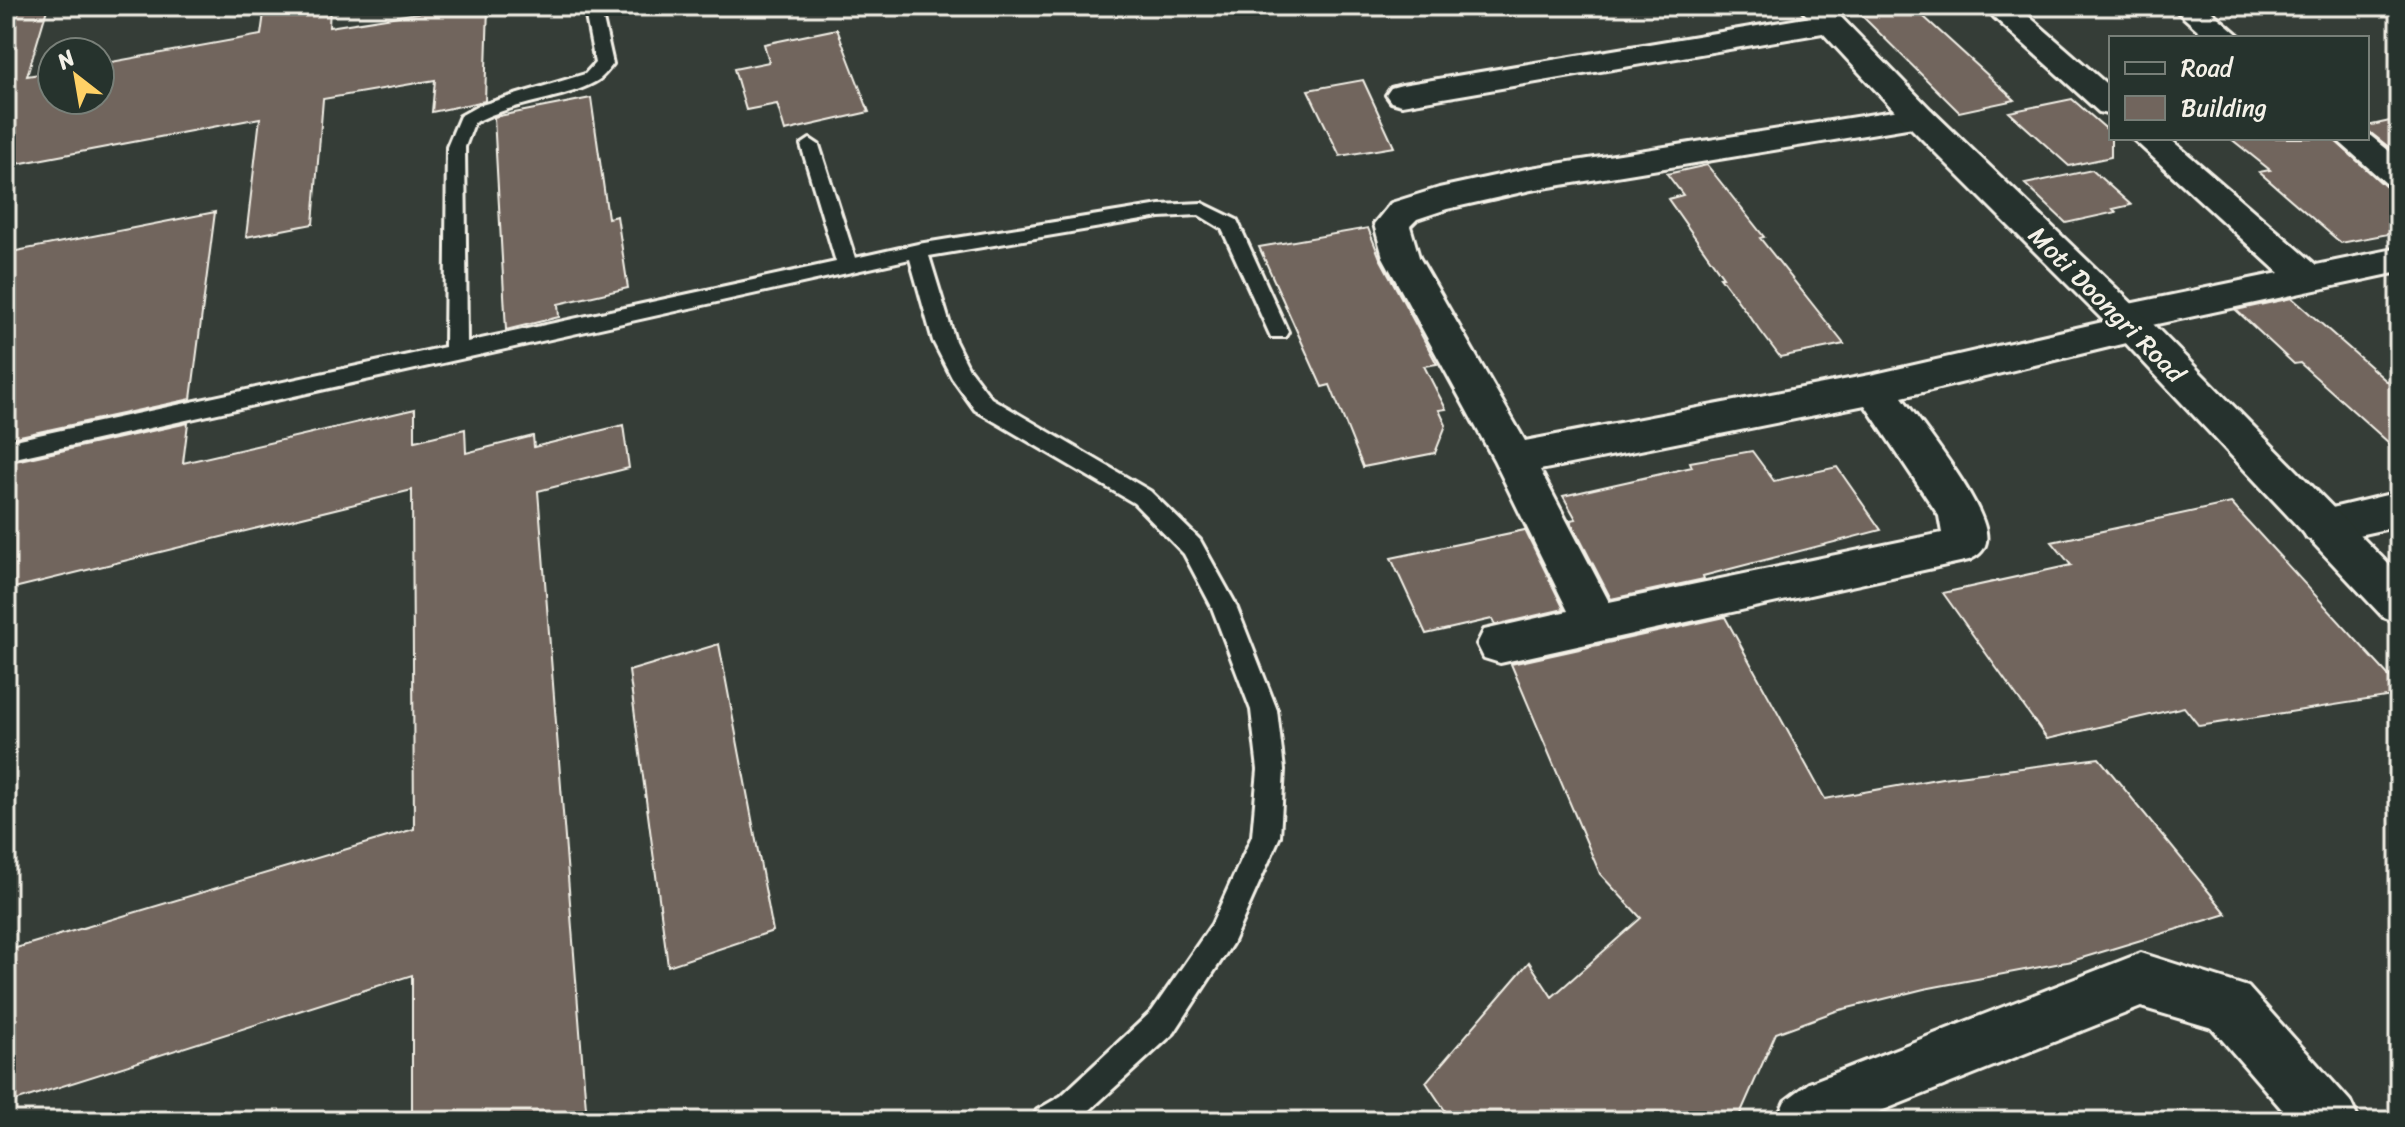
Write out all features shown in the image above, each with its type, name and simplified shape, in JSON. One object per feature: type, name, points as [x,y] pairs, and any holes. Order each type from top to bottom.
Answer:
[{"type":"street","points":[[2186,6],[2224,36]]},
{"type":"street","points":[[2005,11],[2109,103]]},
{"type":"street","points":[[1402,95],[1821,14]]},
{"type":"street","name":"Moti Doongri Road","points":[[1821,14],[1919,117],[2129,323],[2399,604]]},
{"type":"street","points":[[1597,624],[1514,459],[1401,257],[1392,224],[1404,211],[1439,199],[1531,179],[1919,117]]},
{"type":"street","points":[[2151,140],[2309,279]]},
{"type":"street","points":[[2354,140],[2399,176]]},
{"type":"street","points":[[1514,459],[1875,389],[2129,323],[2399,260]]},
{"type":"street","points":[[1500,644],[1954,548],[1965,541],[1960,513],[1875,389]]},
{"type":"street","points":[[2322,526],[2399,509]]},
{"type":"street","points":[[1805,1121],[1829,1103],[2141,980],[2229,1006],[2330,1121]]},
{"type":"lane","points":[[456,352],[456,147],[466,120],[484,110],[591,78],[604,64],[592,6]]},
{"type":"lane","points":[[810,145],[848,267]]},
{"type":"lane","points":[[6,451],[918,251],[1160,211],[1202,209],[1230,225],[1278,332]]},
{"type":"lane","points":[[918,251],[944,341],[960,373],[983,404],[1142,497],[1192,547],[1223,603],[1264,710],[1271,770],[1266,836],[1222,934],[1163,1022],[1072,1107],[1048,1121]]},
{"type":"building","points":[[6,6],[48,6],[39,36],[36,36],[27,76],[36,75],[36,116],[116,116],[116,61],[261,35],[265,6],[330,6],[329,27],[431,11],[431,6],[488,6],[485,101],[432,112],[435,80],[323,99],[313,224],[246,237],[260,118],[6,166]]},
{"type":"building","points":[[1852,6],[1912,6],[2015,100],[1959,112]]},
{"type":"building","points":[[837,29],[869,112],[785,131],[777,104],[746,110],[734,69],[769,62],[764,44]]},
{"type":"building","points":[[1363,80],[1394,147],[1340,156],[1308,90]]},
{"type":"building","points":[[591,98],[608,218],[617,216],[628,288],[558,304],[559,317],[506,330],[494,117]]},
{"type":"building","points":[[2072,99],[2109,131],[2111,157],[2069,166],[2009,112]]},
{"type":"building","points":[[2399,119],[2399,155],[2369,132],[2369,126]]},
{"type":"building","points":[[2232,140],[2334,140],[2385,186],[2399,190],[2399,232],[2341,243],[2259,172],[2270,170]]},
{"type":"building","points":[[1707,165],[1844,344],[1780,357],[1720,277],[1723,277],[1668,199],[1683,195],[1667,174]]},
{"type":"building","points":[[2092,170],[2131,205],[2113,209],[2116,212],[2066,223],[2025,184]]},
{"type":"building","points":[[215,212],[191,399],[6,439],[6,253]]},
{"type":"building","points":[[1368,228],[1380,258],[1437,364],[1424,366],[1446,409],[1439,410],[1446,425],[1435,453],[1363,467],[1330,385],[1322,387],[1259,247]]},
{"type":"building","points":[[2292,298],[2399,392],[2399,452],[2300,363],[2294,364],[2236,310]]},
{"type":"building","points":[[415,409],[415,441],[465,429],[466,453],[533,436],[534,447],[623,425],[629,468],[538,491],[587,1121],[412,1121],[412,975],[6,1104],[6,951],[414,829],[412,490],[6,590],[6,463],[188,423],[183,463]]},
{"type":"building","points":[[1752,451],[1774,481],[1837,467],[1881,530],[1703,576],[1704,579],[1611,599],[1570,520],[1576,519],[1563,496],[1692,467],[1690,462]]},
{"type":"building","points":[[2231,503],[2399,687],[2399,695],[2199,726],[2184,707],[2047,739],[1943,593],[2071,565],[2052,542]]},
{"type":"building","points":[[1525,530],[1564,609],[1495,625],[1492,619],[1426,634],[1391,558]]},
{"type":"building","points":[[1725,617],[1825,799],[1942,778],[2099,758],[2227,914],[2072,961],[1924,989],[1836,1011],[1776,1033],[1737,1121],[1452,1121],[1426,1082],[1529,962],[1552,997],[1641,918],[1600,874],[1511,664]]},
{"type":"building","points":[[719,644],[773,931],[668,966],[629,671]]}]
